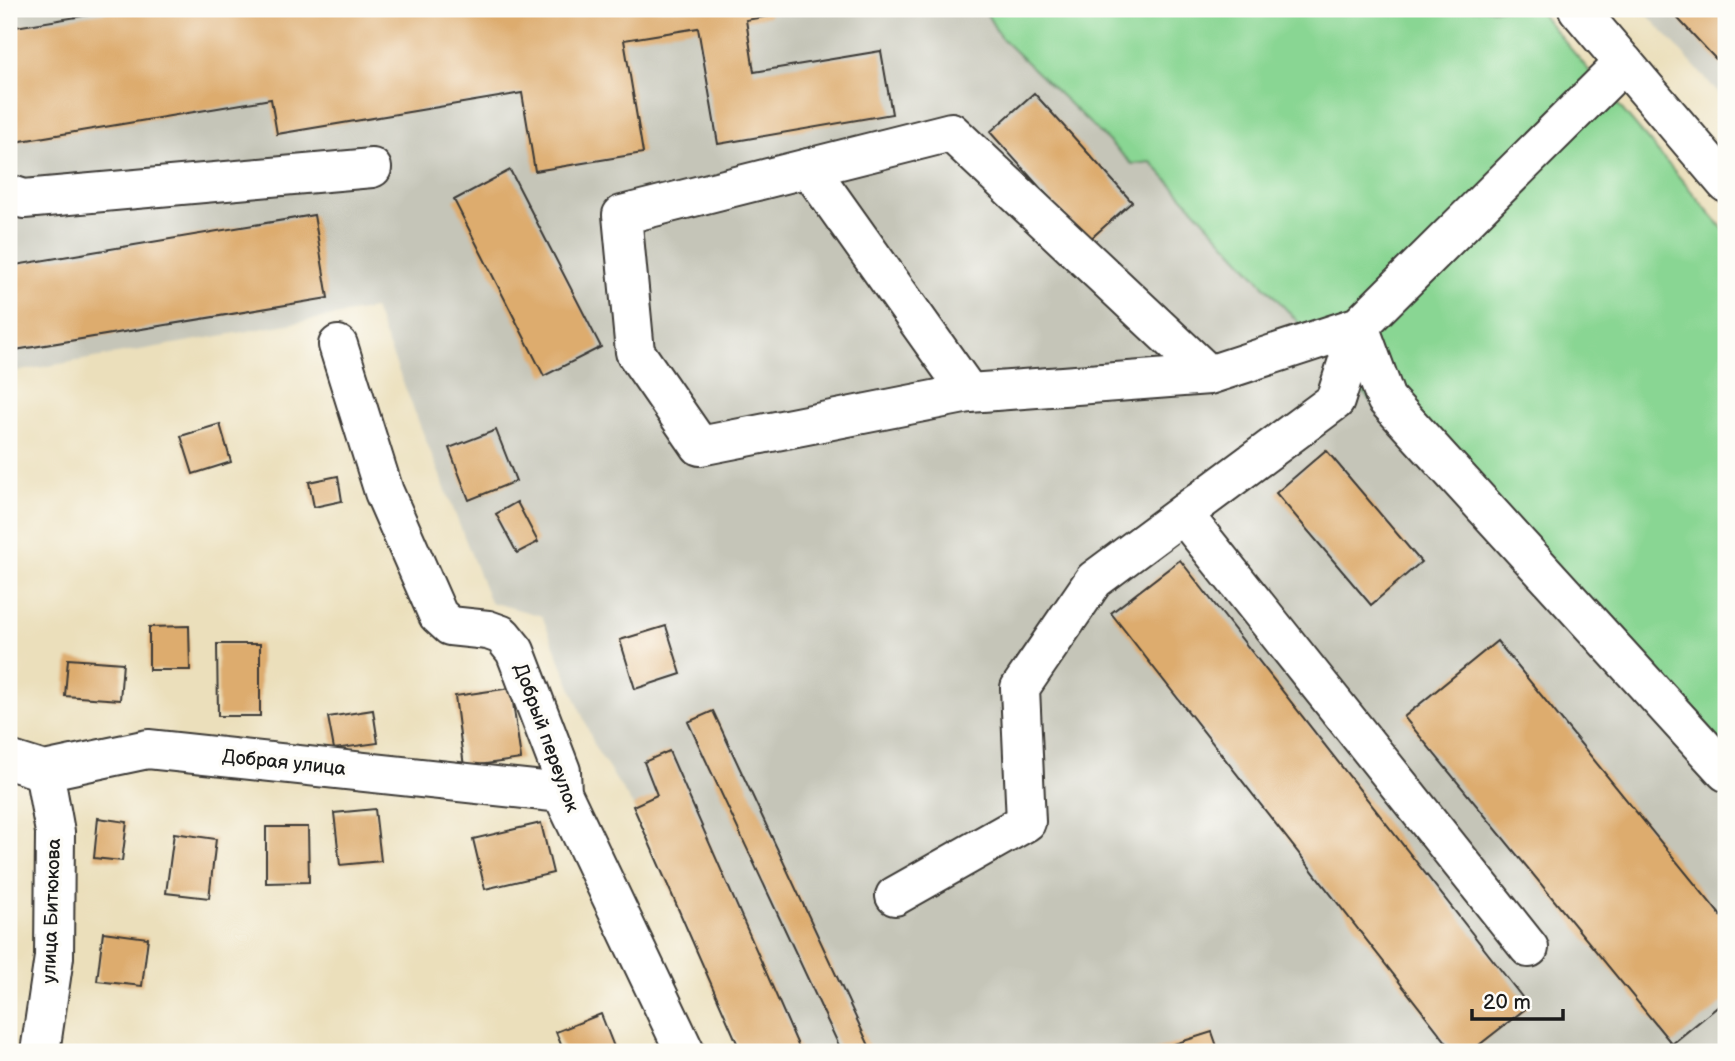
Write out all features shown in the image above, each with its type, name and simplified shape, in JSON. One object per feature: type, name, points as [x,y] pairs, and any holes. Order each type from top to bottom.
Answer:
[{"type":"street","points":[[1578,9],[1722,170]]},
{"type":"street","points":[[1209,375],[951,132],[622,215],[635,352],[700,446],[969,393],[1209,375],[1359,326],[1624,63]]},
{"type":"street","points":[[9,194],[24,199],[372,167]]},
{"type":"street","points":[[809,168],[969,393]]},
{"type":"street","points":[[895,896],[1026,822],[1020,688],[1094,580],[1335,401],[1359,326]]},
{"type":"street","points":[[1359,326],[1386,399],[1726,772]]},
{"type":"street","name":"Добрый переулок","points":[[338,345],[384,492],[438,615],[450,626],[488,630],[502,635],[515,652],[561,771],[562,793],[685,1052]]},
{"type":"street","points":[[1183,514],[1529,948]]},
{"type":"street","name":"Добрая улица","points":[[27,765],[148,749],[562,793]]},
{"type":"street","name":"улица Битюкова","points":[[27,765],[55,832],[54,957],[40,1052]]},
{"type":"shaded area","points":[[9,9],[1022,9],[1151,162],[1726,788],[1726,1052],[741,1052],[633,806],[596,749],[542,616],[490,602],[374,309],[9,373]]},
{"type":"shaded area","points":[[1642,9],[1726,9],[1726,101]]},
{"type":"green space","points":[[833,9],[893,9],[887,12],[836,12]]},
{"type":"green space","points":[[984,9],[1537,9],[1726,232],[1726,788],[1151,162],[1132,164],[1000,37]]},
{"type":"building","points":[[126,9],[769,9],[770,16],[746,20],[754,72],[881,51],[892,114],[718,144],[698,28],[624,40],[643,153],[535,171],[522,93],[277,134],[271,99],[9,143],[9,28]]},
{"type":"building","points":[[1669,9],[1726,9],[1726,70]]},
{"type":"building","points":[[1034,93],[1132,202],[1088,241],[990,132]]},
{"type":"building","points":[[510,170],[601,347],[544,376],[454,200]]},
{"type":"building","points":[[314,215],[328,298],[9,351],[9,266]]},
{"type":"building","points":[[220,424],[231,462],[193,474],[181,436]]},
{"type":"building","points":[[496,430],[516,481],[469,500],[449,448]]},
{"type":"building","points":[[1326,450],[1421,562],[1371,605],[1276,493]]},
{"type":"building","points":[[338,476],[342,501],[314,507],[309,482]]},
{"type":"building","points":[[517,502],[538,542],[517,553],[496,514]]},
{"type":"building","points":[[1180,560],[1529,1006],[1470,1052],[1454,1052],[1111,613]]},
{"type":"building","points":[[189,626],[190,670],[149,670],[149,627]]},
{"type":"building","points":[[666,626],[681,674],[635,689],[620,640]]},
{"type":"building","points":[[1497,641],[1726,922],[1726,1000],[1672,1044],[1404,717]]},
{"type":"building","points":[[217,644],[260,644],[260,716],[218,716]]},
{"type":"building","points":[[68,659],[123,663],[120,700],[65,696]]},
{"type":"building","points":[[511,688],[521,759],[464,767],[455,696]]},
{"type":"building","points":[[373,710],[378,743],[334,749],[328,717]]},
{"type":"building","points":[[713,711],[872,1052],[842,1052],[688,722]]},
{"type":"building","points":[[669,751],[801,1052],[741,1052],[633,806],[657,795],[644,762]]},
{"type":"building","points":[[375,809],[381,861],[340,865],[334,813]]},
{"type":"building","points":[[98,818],[127,822],[122,861],[94,858]]},
{"type":"building","points":[[541,823],[553,873],[485,889],[473,839]]},
{"type":"building","points":[[266,827],[308,827],[309,882],[266,883]]},
{"type":"building","points":[[174,833],[216,839],[209,898],[166,893]]},
{"type":"building","points":[[9,866],[13,867],[11,896],[9,896]]},
{"type":"building","points":[[103,932],[148,938],[142,986],[97,981]]},
{"type":"building","points":[[601,1014],[616,1052],[564,1052],[556,1032]]},
{"type":"building","points":[[1212,1032],[1219,1052],[1149,1052]]}]
